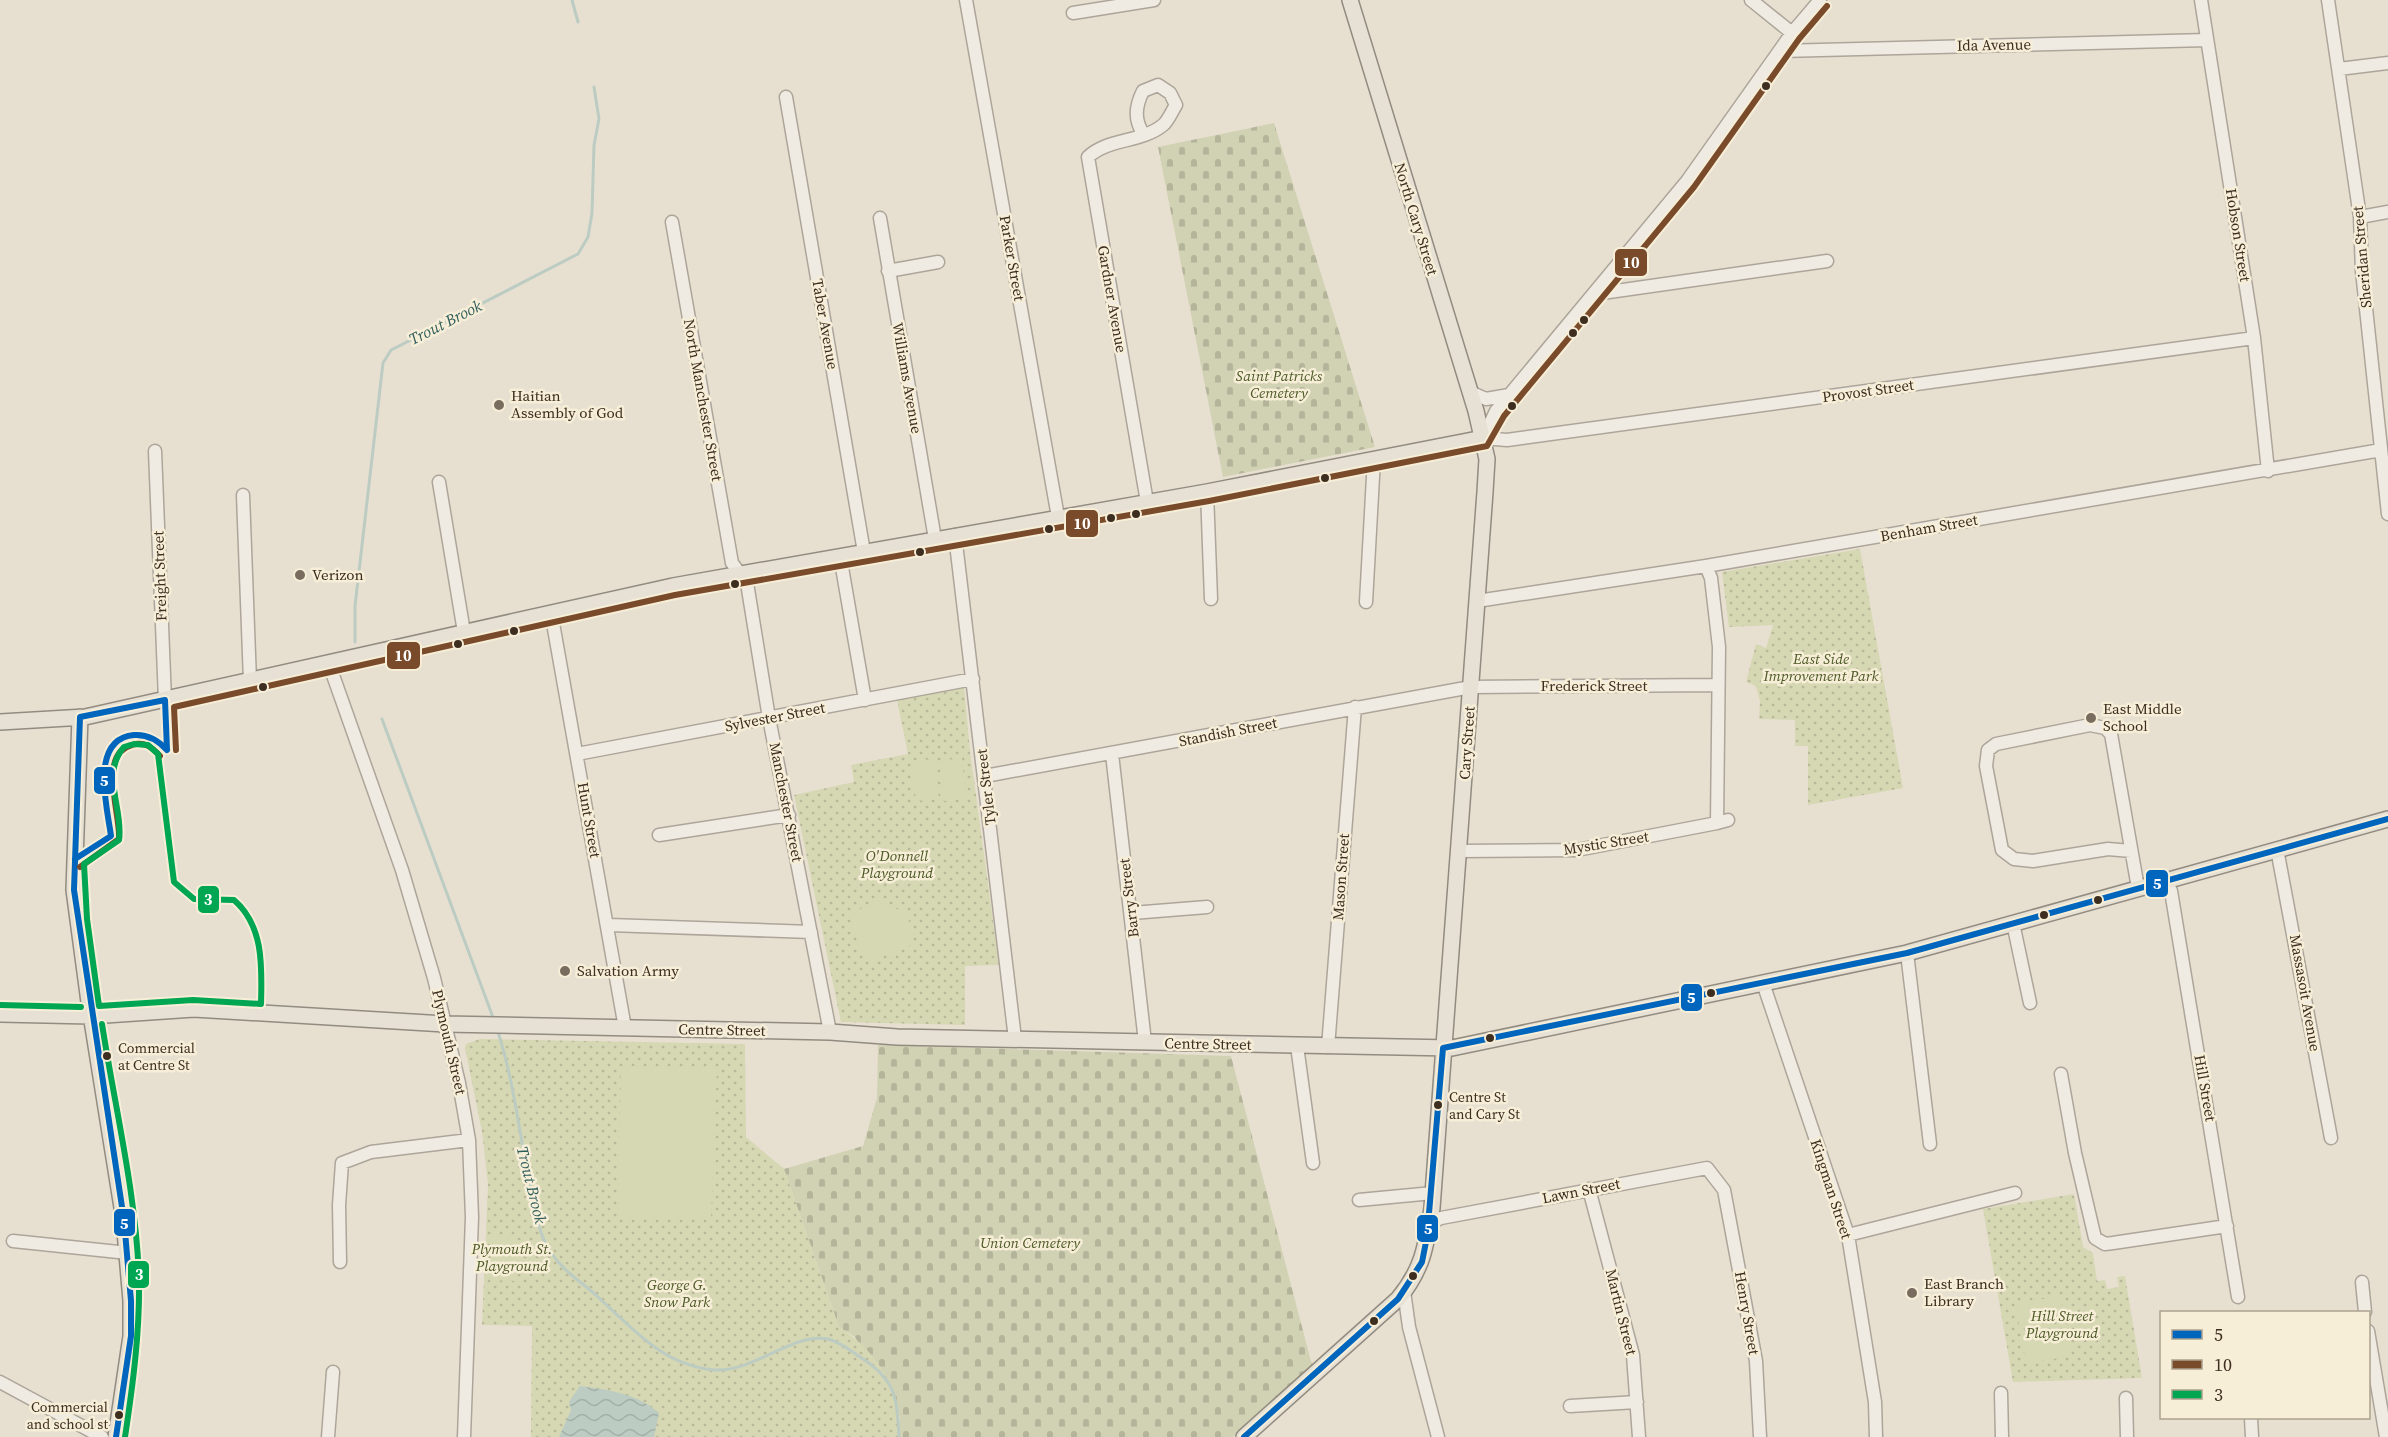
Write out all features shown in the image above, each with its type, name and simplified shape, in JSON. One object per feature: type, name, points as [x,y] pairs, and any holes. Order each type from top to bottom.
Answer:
[{"type":"main road","name":"North Cary Street","points":[[1350,0],[1482,438]]},
{"type":"main road","points":[[0,722],[80,717],[329,664],[551,612],[740,574],[1207,492],[1482,438]]},
{"type":"main road","name":"Cary Street","points":[[1244,1437],[1404,1292],[1422,1262],[1433,1193],[1487,469],[1482,438]]},
{"type":"main road","points":[[80,717],[74,890],[128,1253],[131,1336],[116,1437]]},
{"type":"main road","name":"Centre Street","points":[[0,1014],[91,1016],[195,1009],[506,1026],[1443,1048],[1481,1042],[1906,952],[2388,819]]},
{"type":"street","name":"Parker Street","points":[[966,0],[1058,517]]},
{"type":"street","points":[[1073,13],[1154,0]]},
{"type":"street","points":[[1751,0],[1792,33]]},
{"type":"street","points":[[1482,438],[1496,411],[1687,181],[1792,33],[1820,0]]},
{"type":"street","name":"Hobson Street","points":[[2201,0],[2254,338],[2268,471]]},
{"type":"street","name":"Sheridan Street","points":[[2328,0],[2360,217],[2362,271],[2388,514]]},
{"type":"street","name":"Ida Avenue","points":[[1781,51],[2207,40]]},
{"type":"street","points":[[2339,69],[2388,63]]},
{"type":"street","name":"Taber Avenue","points":[[786,97],[864,552]]},
{"type":"street","name":"Gardner Avenue","points":[[1144,135],[1097,148],[1088,157],[1147,502]]},
{"type":"street","points":[[2360,217],[2388,212]]},
{"type":"street","name":"Williams Avenue","points":[[879,218],[935,539]]},
{"type":"street","name":"North Manchester Street","points":[[672,222],[732,562],[740,574]]},
{"type":"street","points":[[1595,294],[1827,261]]},
{"type":"street","points":[[888,271],[938,262]]},
{"type":"street","name":"Provost Street","points":[[1482,438],[1507,440],[2254,338]]},
{"type":"street","points":[[1470,392],[1486,399],[1509,396]]},
{"type":"street","name":"Benham Street","points":[[1477,601],[1706,566],[2380,450]]},
{"type":"street","name":"Freight Street","points":[[155,451],[165,700]]},
{"type":"street","points":[[1366,602],[1374,459]]},
{"type":"street","points":[[439,482],[464,632]]},
{"type":"street","points":[[1207,492],[1211,599]]},
{"type":"street","points":[[243,495],[250,681]]},
{"type":"street","name":"Tyler Street","points":[[955,535],[1015,1039]]},
{"type":"street","points":[[840,556],[865,700]]},
{"type":"street","points":[[1706,566],[1711,578],[1719,647],[1717,685]]},
{"type":"street","name":"Manchester Street","points":[[740,574],[747,583],[769,718],[830,1032]]},
{"type":"street","name":"Hunt Street","points":[[551,612],[626,1028]]},
{"type":"street","name":"Plymouth Street","points":[[329,664],[402,870],[434,978],[468,1140],[472,1217],[464,1437]]},
{"type":"street","name":"Sylvester Street","points":[[577,754],[973,679]]},
{"type":"street","name":"Frederick Street","points":[[1471,687],[1717,685]]},
{"type":"street","name":"Mystic Street","points":[[1458,851],[1577,850],[1722,821],[1717,685]]},
{"type":"street","name":"Standish Street","points":[[985,776],[1471,687]]},
{"type":"street","name":"Mason Street","points":[[1328,1047],[1355,707]]},
{"type":"street","points":[[2131,851],[2108,849],[2033,861],[2014,859],[2002,850],[1986,766],[1988,750],[1996,744],[2090,725],[2105,728],[2112,734],[2138,888]]},
{"type":"street","name":"Barry Street","points":[[1112,754],[1145,1042]]},
{"type":"street","points":[[660,835],[789,815]]},
{"type":"street","name":"Massasoit Avenue","points":[[2277,849],[2331,1138]]},
{"type":"street","name":"Hill Street","points":[[2166,881],[2173,903],[2238,1297]]},
{"type":"street","points":[[1132,913],[1207,907]]},
{"type":"street","points":[[2013,923],[2030,1003]]},
{"type":"street","points":[[609,926],[811,932]]},
{"type":"street","points":[[1906,952],[1930,1144]]},
{"type":"street","name":"Kingman Street","points":[[1762,983],[1848,1235],[1875,1402],[1876,1437]]},
{"type":"street","points":[[1297,1046],[1313,1163]]},
{"type":"street","points":[[2061,1074],[2075,1153],[2095,1238],[2105,1244],[2227,1226]]},
{"type":"street","points":[[339,1262],[342,1163],[371,1152],[468,1140]]},
{"type":"street","name":"Lawn Street","points":[[1430,1222],[1589,1189],[1707,1168],[1724,1190]]},
{"type":"street","name":"Martin Street","points":[[1589,1189],[1633,1355],[1639,1437]]},
{"type":"street","name":"Henry Street","points":[[1724,1190],[1756,1361],[1760,1437]]},
{"type":"street","points":[[1359,1200],[1433,1193]]},
{"type":"street","points":[[1848,1235],[2015,1193]]},
{"type":"street","points":[[13,1241],[128,1253]]},
{"type":"street","points":[[2362,1282],[2365,1311]]},
{"type":"street","points":[[1404,1292],[1409,1327],[1438,1437]]},
{"type":"street","points":[[2370,1343],[2386,1437]]},
{"type":"street","points":[[328,1437],[333,1372]]},
{"type":"street","points":[[0,1382],[102,1437]]},
{"type":"street","points":[[2001,1393],[2002,1437]]},
{"type":"street","points":[[2126,1398],[2127,1437]]},
{"type":"street","points":[[1570,1406],[1637,1402]]},
{"type":"street","points":[[2252,1419],[2252,1437]]},
{"type":"green space","name":"Saint Patricks Cemetery","points":[[1274,123],[1375,447],[1223,477],[1158,147]]},
{"type":"green space","name":"East Side Improvement Park","points":[[1860,549],[1903,788],[1808,805],[1808,746],[1795,746],[1795,720],[1759,719],[1760,701],[1756,686],[1746,682],[1756,644],[1766,648],[1773,625],[1729,627],[1722,572]]},
{"type":"green space","name":"O'Donnell Playground","points":[[964,687],[970,751],[999,965],[965,966],[965,1025],[841,1022],[794,795],[854,782],[851,765],[908,754],[897,700]]},
{"type":"green space","points":[[962,758],[966,798],[944,801],[939,761]]},
{"type":"green space","points":[[935,759],[939,799],[916,801],[911,761]]},
{"type":"green space","points":[[875,900],[907,913],[914,944],[865,962],[849,916]]},
{"type":"green space","name":"George G. Snow Park","points":[[480,1039],[745,1044],[746,1137],[784,1169],[839,1327],[853,1337],[876,1360],[891,1388],[896,1404],[898,1437],[531,1437],[532,1326],[482,1325],[488,1184],[482,1132],[465,1048],[466,1044]]},
{"type":"green space","name":"Union Cemetery","points":[[878,1045],[1231,1056],[1312,1365],[1233,1437],[898,1437],[900,1417],[855,1337],[839,1327],[784,1169],[863,1146],[877,1098]]},
{"type":"green space","points":[[621,1066],[717,1068],[711,1218],[618,1218]]},
{"type":"green space","name":"Hill Street Playground","points":[[2074,1194],[2083,1247],[2093,1253],[2097,1281],[2105,1280],[2107,1289],[2119,1287],[2117,1277],[2125,1276],[2142,1378],[2013,1382],[1983,1209]]},
{"type":"green space","name":"Plymouth St. Playground","points":[[493,1236],[517,1237],[516,1281],[492,1280]]},
{"type":"green space","points":[[2061,1297],[2064,1321],[2019,1326],[2017,1302]]},
{"type":"green space","points":[[2067,1333],[2070,1357],[2025,1362],[2023,1338]]},
{"type":"water","points":[[580,1386],[622,1394],[650,1406],[659,1413],[654,1437],[559,1437],[571,1410],[569,1402]]},
{"type":"waterway","name":"Trout Brook","points":[[572,0],[578,22]]},
{"type":"waterway","name":"Trout Brook","points":[[355,642],[355,606],[383,363],[391,350],[578,254],[588,237],[592,213],[594,145],[599,119],[594,87]]},
{"type":"waterway","name":"Trout Brook","points":[[382,719],[494,1020]]},
{"type":"waterway","name":"Trout Brook","points":[[497,1029],[512,1085],[537,1218],[547,1246],[562,1266],[637,1334],[665,1354],[697,1367],[715,1370],[730,1369],[801,1341],[815,1338],[837,1342],[874,1367],[889,1384],[896,1402],[899,1437]]},
{"type":"transit line","name":"10","points":[[176,750],[174,707],[675,595],[1209,501],[1487,446],[1504,416],[1694,187],[1799,39],[1827,6]]},
{"type":"transit line","name":"5","points":[[116,1437],[131,1336],[131,1301],[124,1220],[74,890],[80,717],[165,700],[167,750]]},
{"type":"transit line","name":"5","points":[[75,859],[111,836],[104,776],[111,748],[120,739],[139,735],[152,738],[167,750]]},
{"type":"transit line","name":"3","points":[[134,744],[148,745],[158,754],[174,882],[194,899],[234,900],[251,922],[261,962],[261,1004],[193,1000],[99,1006],[87,919],[84,864],[119,840],[120,828],[113,780],[114,769],[117,758],[124,747],[134,744]]},
{"type":"transit line","name":"10","points":[[80,867],[119,839],[113,772],[115,760],[121,751],[132,745],[144,744],[160,756]]},
{"type":"transit line","name":"5","points":[[1244,1437],[1398,1299],[1422,1262],[1427,1237],[1443,1048],[1907,953],[2388,819]]},
{"type":"transit line","name":"3","points":[[0,1005],[81,1007]]},
{"type":"transit line","name":"3","points":[[102,1024],[134,1214],[139,1278],[135,1358],[125,1437]]},
{"type":"place","name":"Haitian Assembly of God","points":[[499,405]]},
{"type":"place","name":"Verizon","points":[[300,575]]},
{"type":"place","name":"East Middle School","points":[[2091,718]]},
{"type":"place","name":"Salvation Army","points":[[565,971]]},
{"type":"place","name":"Commercial at Centre St","points":[[107,1056]]},
{"type":"place","name":"Centre St and Cary St","points":[[1438,1105]]},
{"type":"place","name":"East Branch Library","points":[[1912,1293]]},
{"type":"place","name":"Commercial and school st","points":[[119,1415]]}]
